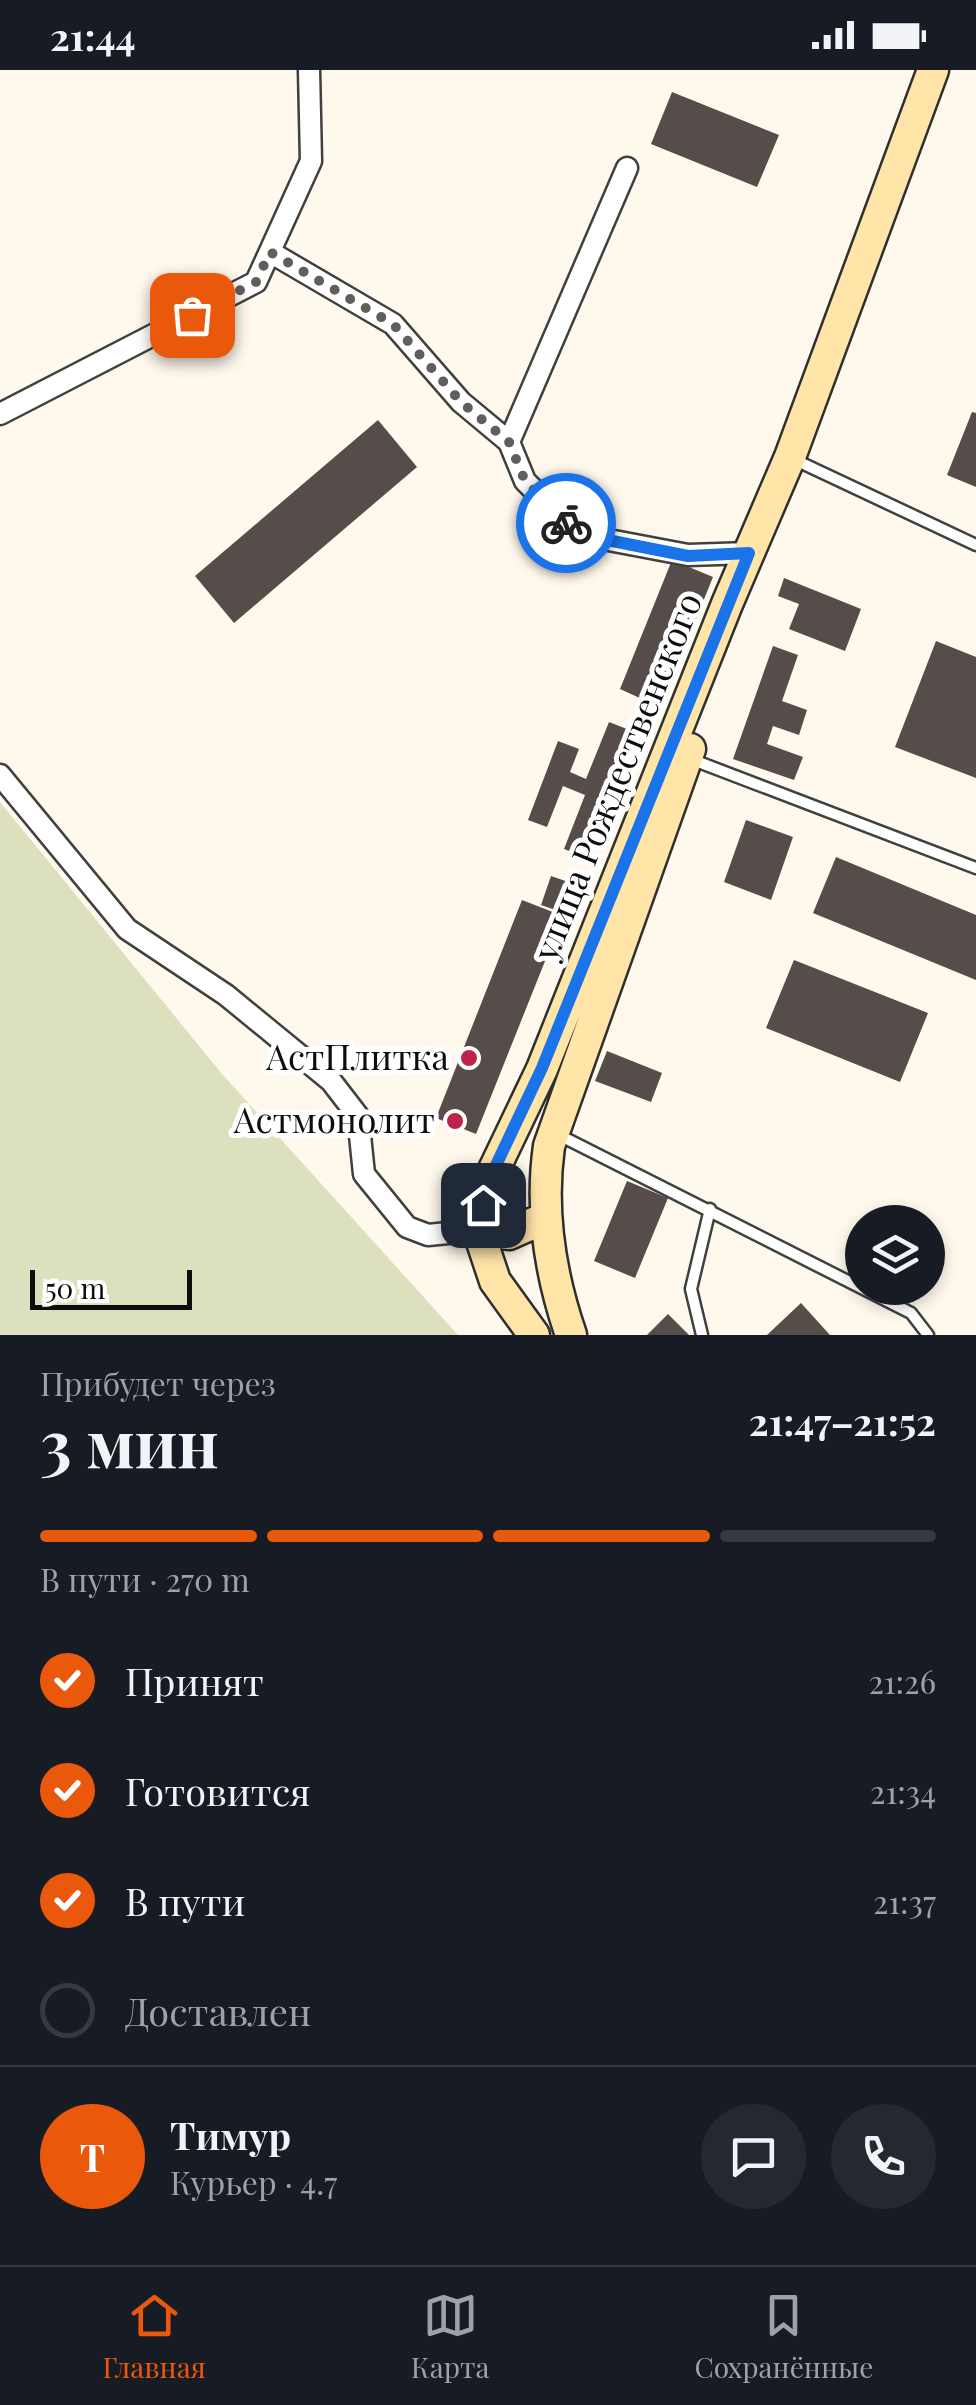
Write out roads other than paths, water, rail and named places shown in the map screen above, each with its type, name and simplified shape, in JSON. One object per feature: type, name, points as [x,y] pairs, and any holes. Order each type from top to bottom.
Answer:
[{"type":"main road","name":"улица Рождественского","points":[[478,1230],[489,1180],[542,1068],[790,458],[933,70]]},
{"type":"main road","points":[[534,1335],[495,1282],[478,1230],[509,1234],[544,1203],[554,1132],[790,458]]},
{"type":"main road","points":[[489,1180],[516,1171],[533,1172],[544,1203],[571,1335]]},
{"type":"street","points":[[0,414],[256,282],[311,161],[308,70]]},
{"type":"street","points":[[509,442],[626,168]]},
{"type":"street","points":[[270,252],[393,324],[461,402],[509,442],[525,481],[577,534],[688,556],[749,553]]},
{"type":"street","points":[[0,775],[127,929],[226,995],[331,1081],[358,1116],[364,1174],[406,1227],[428,1235],[478,1230]]},
{"type":"lane","points":[[790,458],[976,545]]},
{"type":"lane","points":[[688,757],[976,868]]},
{"type":"lane","points":[[554,1132],[911,1313],[928,1335]]},
{"type":"lane","points":[[702,1335],[690,1289],[710,1209]]},
{"type":"place","name":"АстПлитка","points":[[469,1058]]},
{"type":"place","name":"Астмонолит","points":[[455,1121]]}]
